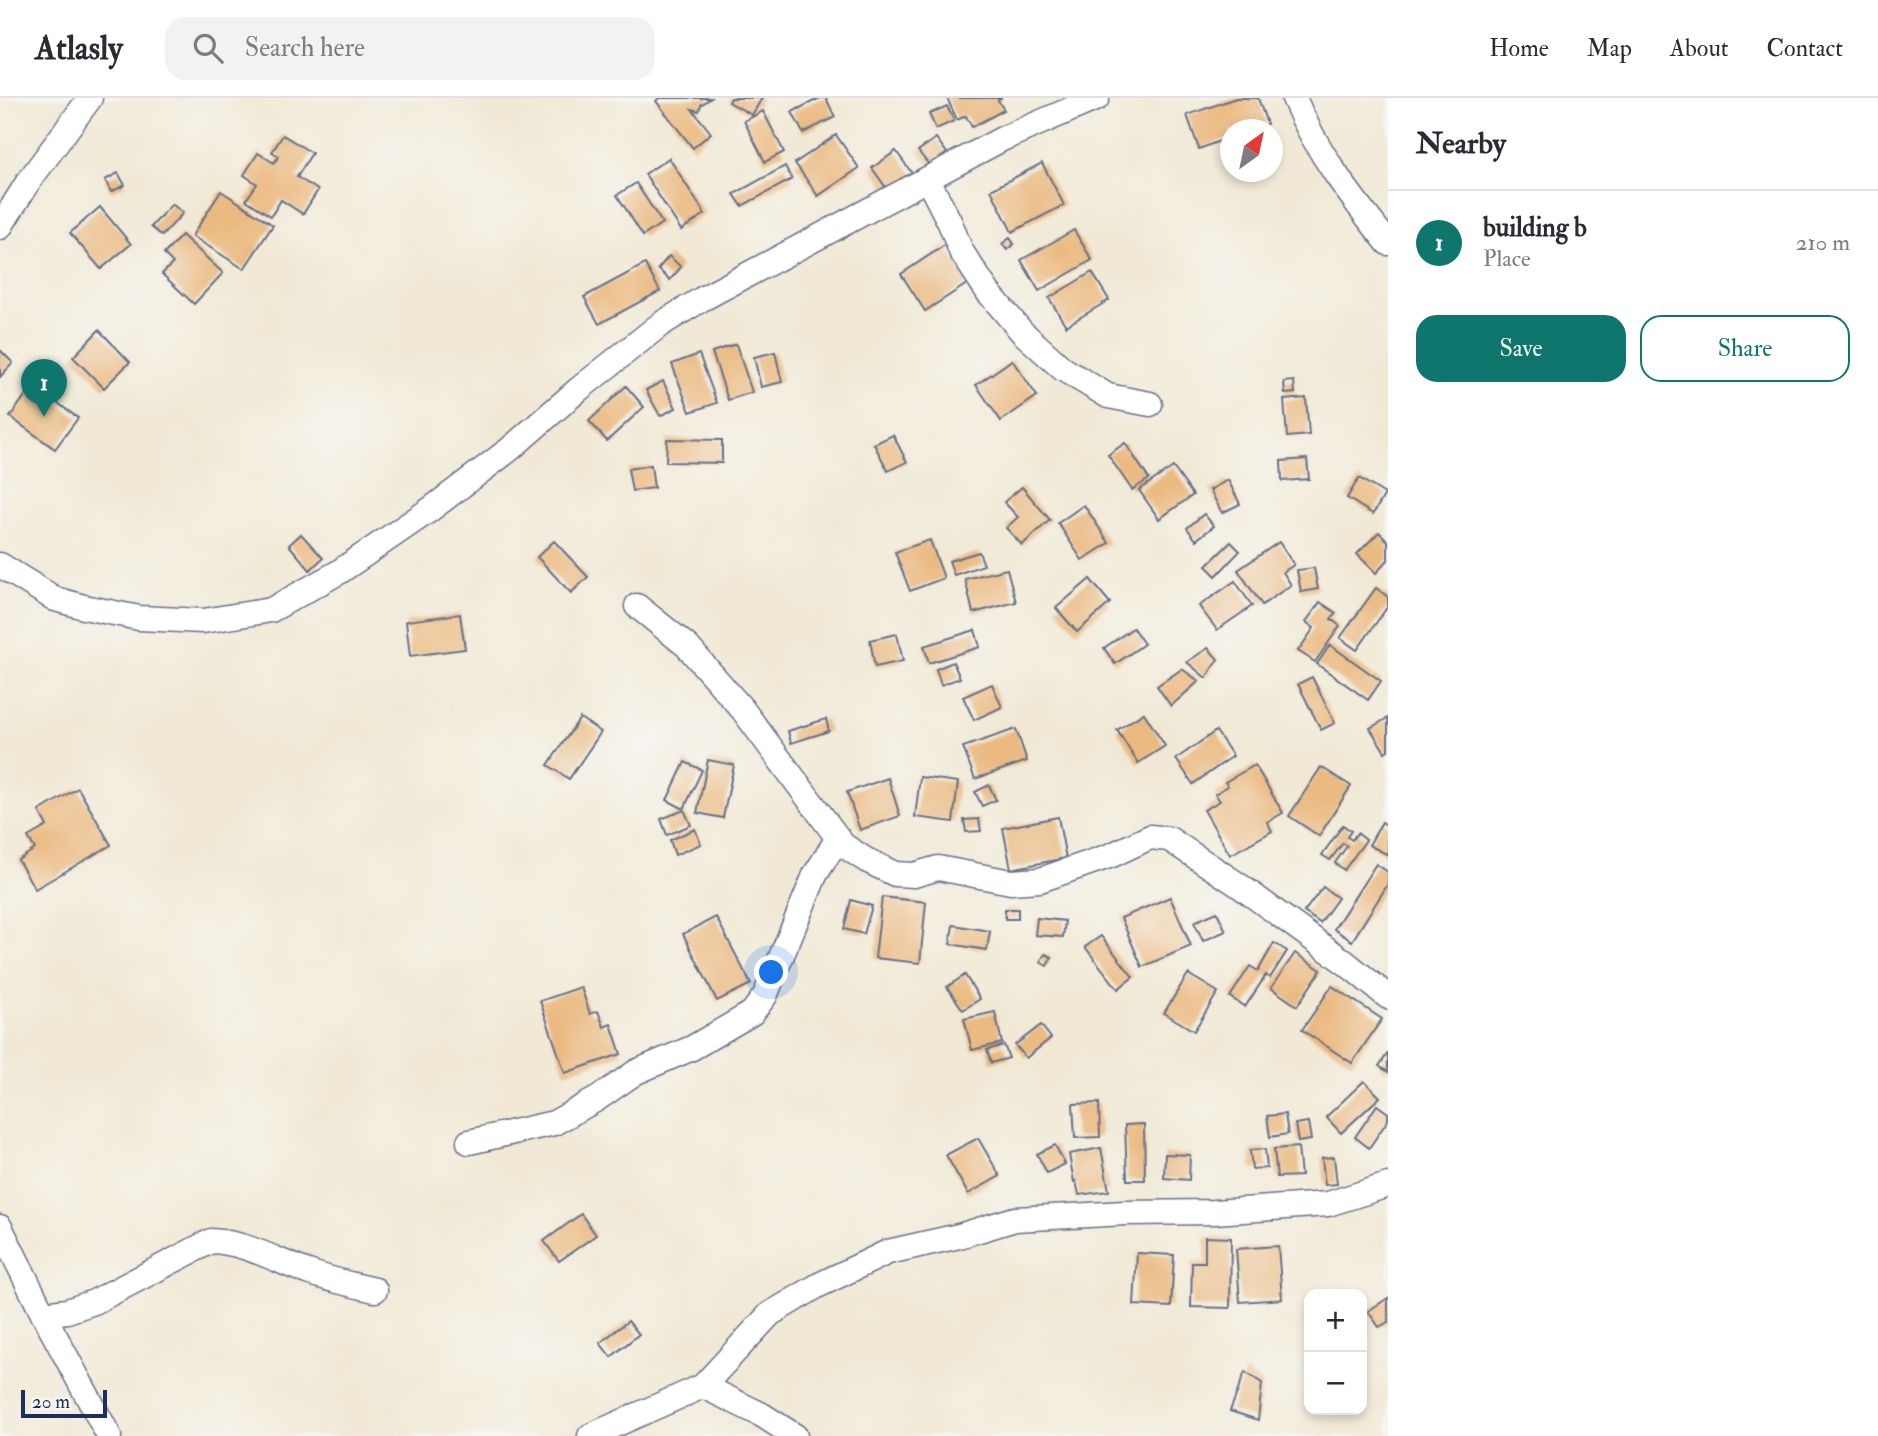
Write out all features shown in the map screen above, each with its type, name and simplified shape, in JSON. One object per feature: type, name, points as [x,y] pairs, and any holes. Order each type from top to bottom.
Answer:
[{"type":"street","points":[[0,227],[28,182],[90,98]]},
{"type":"street","points":[[3,571],[55,599],[139,618],[203,621],[271,610],[340,572],[431,509],[510,449],[579,389],[661,324],[702,299],[1002,139],[1097,98]]},
{"type":"street","points":[[1294,98],[1306,128],[1331,168],[1388,243]]},
{"type":"street","points":[[928,180],[961,251],[988,292],[1022,332],[1063,369],[1108,396],[1150,404]]},
{"type":"street","points":[[637,606],[687,646],[735,701],[843,845],[866,860],[895,874],[914,875],[938,868],[1011,882],[1040,880],[1112,855],[1150,837],[1168,839],[1240,886],[1388,997]]},
{"type":"street","points":[[470,1143],[554,1124],[636,1072],[692,1048],[752,1013],[765,996],[815,875],[838,838]]},
{"type":"street","points":[[590,1436],[703,1387],[770,1314],[819,1285],[888,1252],[960,1236],[1015,1219],[1125,1213],[1214,1212],[1328,1204],[1388,1185]]},
{"type":"street","points":[[0,1227],[43,1314],[109,1436]]},
{"type":"street","points":[[43,1314],[67,1311],[94,1303],[211,1241],[226,1241],[309,1272],[375,1290]]},
{"type":"street","points":[[703,1387],[762,1415],[795,1436]]},
{"type":"building","points":[[659,98],[711,98],[701,105],[699,111],[692,109],[711,133],[693,148],[656,101]]},
{"type":"building","points":[[731,98],[762,98],[752,115],[729,102]]},
{"type":"building","points":[[820,98],[826,98],[835,117],[803,133],[792,112]]},
{"type":"building","points":[[947,98],[1002,98],[998,100],[1004,110],[972,127],[966,116],[957,120]]},
{"type":"building","points":[[1236,98],[1258,98],[1265,119],[1220,119],[1220,141],[1199,149],[1187,115]]},
{"type":"building","points":[[947,106],[954,121],[936,129],[929,114]]},
{"type":"building","points":[[763,111],[784,152],[765,162],[744,121]]},
{"type":"building","points":[[283,135],[312,153],[297,177],[318,190],[303,214],[281,200],[271,216],[246,200],[257,184],[244,175],[258,153],[274,163],[279,156],[272,152]]},
{"type":"building","points":[[836,135],[859,168],[818,196],[795,163]]},
{"type":"building","points":[[936,138],[947,153],[930,166],[918,151]]},
{"type":"building","points":[[896,151],[916,179],[892,196],[872,168]]},
{"type":"building","points":[[669,158],[705,214],[681,230],[645,174]]},
{"type":"building","points":[[1042,163],[1064,205],[1012,232],[991,190]]},
{"type":"building","points":[[785,166],[792,179],[742,206],[734,194]]},
{"type":"building","points":[[118,173],[125,185],[111,192],[105,180]]},
{"type":"building","points":[[636,183],[662,223],[643,236],[617,195]]},
{"type":"building","points":[[221,191],[273,225],[244,269],[192,236]]},
{"type":"building","points":[[172,204],[183,213],[162,236],[151,227]]},
{"type":"building","points":[[100,207],[131,244],[101,269],[70,233]]},
{"type":"building","points":[[1074,230],[1092,260],[1039,291],[1021,260]]},
{"type":"building","points":[[182,235],[223,273],[194,304],[162,274],[173,263],[164,254]]},
{"type":"building","points":[[1010,238],[1014,244],[1007,250],[1002,244]]},
{"type":"building","points":[[945,245],[970,282],[925,311],[901,274]]},
{"type":"building","points":[[669,256],[681,267],[670,280],[658,269]]},
{"type":"building","points":[[645,264],[660,291],[599,324],[584,297]]},
{"type":"building","points":[[1092,272],[1109,300],[1066,326],[1049,298]]},
{"type":"building","points":[[99,330],[130,362],[104,388],[73,357]]},
{"type":"building","points":[[736,344],[752,392],[728,400],[712,352]]},
{"type":"building","points":[[0,350],[13,363],[0,377]]},
{"type":"building","points":[[775,352],[782,382],[761,387],[754,357]]},
{"type":"building","points":[[699,354],[717,403],[690,412],[672,364]]},
{"type":"building","points":[[1012,360],[1037,396],[1001,421],[976,385]]},
{"type":"building","points":[[663,381],[676,408],[660,416],[646,390]]},
{"type":"building","points":[[1294,381],[1295,393],[1285,394],[1284,382]]},
{"type":"building","points":[[33,385],[78,418],[55,449],[10,417]]},
{"type":"building","points":[[626,386],[644,407],[607,441],[589,421]]},
{"type":"building","points":[[1306,398],[1309,435],[1287,437],[1284,400]]},
{"type":"building","points":[[893,435],[907,462],[888,471],[874,444]]},
{"type":"building","points":[[667,439],[722,440],[722,463],[666,462]]},
{"type":"building","points":[[1125,443],[1149,479],[1132,490],[1108,455]]},
{"type":"building","points":[[1307,459],[1309,479],[1282,481],[1281,461]]},
{"type":"building","points":[[651,465],[654,488],[632,491],[628,469]]},
{"type":"building","points":[[1173,467],[1193,495],[1159,519],[1139,490]]},
{"type":"building","points":[[1359,478],[1385,494],[1373,514],[1347,498]]},
{"type":"building","points":[[1228,480],[1240,504],[1222,513],[1210,490]]},
{"type":"building","points":[[1022,487],[1050,520],[1022,545],[1006,528],[1018,517],[1004,502]]},
{"type":"building","points":[[1084,505],[1109,543],[1082,560],[1058,523]]},
{"type":"building","points":[[1204,514],[1214,526],[1196,540],[1187,528]]},
{"type":"building","points":[[1379,532],[1388,541],[1388,560],[1376,573],[1357,554]]},
{"type":"building","points":[[301,534],[323,558],[310,570],[289,545]]},
{"type":"building","points":[[930,540],[944,578],[910,591],[895,552]]},
{"type":"building","points":[[554,541],[588,577],[571,593],[537,557]]},
{"type":"building","points":[[1231,542],[1240,551],[1216,576],[1206,566]]},
{"type":"building","points":[[1279,542],[1294,565],[1283,572],[1291,585],[1262,605],[1238,570]]},
{"type":"building","points":[[979,552],[984,565],[954,575],[949,561]]},
{"type":"building","points":[[1314,568],[1318,589],[1301,592],[1297,570]]},
{"type":"building","points":[[1007,569],[1016,602],[973,613],[965,579]]},
{"type":"building","points":[[1090,579],[1110,603],[1077,632],[1056,608]]},
{"type":"building","points":[[1235,581],[1252,606],[1217,630],[1199,606]]},
{"type":"building","points":[[1376,588],[1388,597],[1388,606],[1357,650],[1340,638]]},
{"type":"building","points":[[1320,602],[1336,613],[1331,619],[1340,626],[1315,662],[1298,651],[1314,628],[1306,622]]},
{"type":"building","points":[[460,614],[465,649],[410,656],[406,621]]},
{"type":"building","points":[[1133,628],[1144,644],[1115,664],[1104,648]]},
{"type":"building","points":[[975,630],[980,647],[929,663],[924,646]]},
{"type":"building","points":[[897,634],[903,661],[875,667],[870,640]]},
{"type":"building","points":[[1330,645],[1381,681],[1368,700],[1317,664]]},
{"type":"building","points":[[1208,648],[1218,659],[1206,678],[1187,662]]},
{"type":"building","points":[[953,662],[960,678],[941,685],[936,669]]},
{"type":"building","points":[[1182,669],[1199,681],[1171,706],[1157,686]]},
{"type":"building","points":[[1312,677],[1335,723],[1321,730],[1298,684]]},
{"type":"building","points":[[992,684],[1002,707],[974,720],[963,697]]},
{"type":"building","points":[[1144,713],[1165,746],[1138,763],[1117,730]]},
{"type":"building","points":[[580,718],[601,732],[569,779],[548,765]]},
{"type":"building","points":[[1388,718],[1388,750],[1385,752],[1370,728]]},
{"type":"building","points":[[826,719],[829,731],[791,743],[788,731]]},
{"type":"building","points":[[1016,729],[1027,761],[975,779],[963,747]]},
{"type":"building","points":[[1216,731],[1233,756],[1193,784],[1176,759]]},
{"type":"building","points":[[708,760],[734,765],[723,818],[697,813]]},
{"type":"building","points":[[685,762],[702,770],[684,809],[667,800]]},
{"type":"building","points":[[1255,765],[1283,813],[1267,822],[1272,831],[1230,855],[1204,810],[1220,801],[1215,794],[1228,786],[1225,782]]},
{"type":"building","points":[[1321,767],[1351,786],[1319,836],[1289,816]]},
{"type":"building","points":[[920,777],[958,782],[953,822],[915,817]]},
{"type":"building","points":[[888,778],[900,816],[860,830],[847,792]]},
{"type":"building","points":[[989,785],[996,800],[982,806],[975,792]]},
{"type":"building","points":[[78,788],[111,845],[35,889],[18,860],[35,849],[28,837],[47,826],[39,811]]},
{"type":"building","points":[[684,810],[691,825],[667,835],[661,819]]},
{"type":"building","points":[[1058,817],[1066,858],[1011,869],[1003,828]]},
{"type":"building","points":[[979,819],[981,831],[966,832],[964,820]]},
{"type":"building","points":[[1382,822],[1388,826],[1388,855],[1369,845]]},
{"type":"building","points":[[1343,825],[1351,831],[1347,837],[1352,840],[1357,833],[1366,840],[1344,870],[1335,863],[1347,846],[1343,843],[1330,860],[1322,855]]},
{"type":"building","points":[[695,829],[701,844],[675,855],[670,840]]},
{"type":"building","points":[[1376,864],[1388,872],[1388,884],[1352,941],[1334,929]]},
{"type":"building","points":[[1323,887],[1338,898],[1320,923],[1304,912]]},
{"type":"building","points":[[882,897],[926,902],[920,963],[875,958]]},
{"type":"building","points":[[1170,897],[1191,946],[1142,967],[1121,918]]},
{"type":"building","points":[[851,900],[872,906],[864,934],[844,929]]},
{"type":"building","points":[[1005,909],[1018,909],[1018,919],[1005,919]]},
{"type":"building","points":[[1217,912],[1226,931],[1203,941],[1194,922]]},
{"type":"building","points":[[716,917],[751,984],[717,1001],[683,934]]},
{"type":"building","points":[[1037,918],[1065,921],[1063,937],[1035,935]]},
{"type":"building","points":[[953,925],[990,931],[987,950],[950,944]]},
{"type":"building","points":[[1101,936],[1133,977],[1118,989],[1085,947]]},
{"type":"building","points":[[1274,943],[1287,951],[1270,978],[1266,975],[1245,1007],[1230,997],[1250,966],[1258,971]]},
{"type":"building","points":[[1295,953],[1321,970],[1297,1006],[1271,988]]},
{"type":"building","points":[[1045,954],[1052,957],[1047,966],[1040,962]]},
{"type":"building","points":[[1188,974],[1218,992],[1194,1031],[1164,1013]]},
{"type":"building","points":[[965,975],[980,999],[963,1010],[947,987]]},
{"type":"building","points":[[1332,986],[1382,1019],[1352,1063],[1302,1030]]},
{"type":"building","points":[[581,987],[590,1014],[598,1011],[604,1027],[611,1024],[621,1054],[565,1073],[540,1001]]},
{"type":"building","points":[[995,1012],[1002,1043],[972,1050],[964,1019]]},
{"type":"building","points":[[1041,1025],[1051,1038],[1026,1058],[1015,1045]]},
{"type":"building","points":[[1004,1045],[1009,1058],[991,1063],[987,1050]]},
{"type":"building","points":[[1388,1053],[1388,1072],[1379,1066]]},
{"type":"building","points":[[1364,1081],[1380,1097],[1341,1133],[1326,1117]]},
{"type":"building","points":[[1099,1103],[1100,1137],[1075,1138],[1073,1104]]},
{"type":"building","points":[[1377,1105],[1388,1113],[1388,1120],[1369,1148],[1355,1137]]},
{"type":"building","points":[[1285,1114],[1288,1134],[1270,1137],[1267,1116]]},
{"type":"building","points":[[1308,1122],[1311,1140],[1298,1142],[1295,1124]]},
{"type":"building","points":[[1144,1124],[1145,1180],[1127,1180],[1125,1125]]},
{"type":"building","points":[[978,1138],[1000,1176],[968,1194],[946,1155]]},
{"type":"building","points":[[1055,1145],[1065,1164],[1047,1173],[1037,1154]]},
{"type":"building","points":[[1298,1147],[1301,1176],[1277,1177],[1274,1149]]},
{"type":"building","points":[[1101,1148],[1109,1191],[1079,1195],[1069,1154]]},
{"type":"building","points":[[1265,1149],[1267,1168],[1252,1169],[1250,1150]]},
{"type":"building","points":[[1165,1154],[1190,1155],[1189,1180],[1164,1178]]},
{"type":"building","points":[[1334,1157],[1337,1184],[1325,1185],[1322,1158]]},
{"type":"building","points":[[581,1214],[596,1235],[559,1261],[544,1241]]},
{"type":"building","points":[[1205,1237],[1231,1238],[1230,1308],[1191,1307],[1192,1262],[1205,1262]]},
{"type":"building","points":[[1278,1246],[1282,1299],[1240,1302],[1236,1249]]},
{"type":"building","points":[[1137,1253],[1174,1255],[1171,1307],[1134,1305]]},
{"type":"building","points":[[1388,1298],[1388,1322],[1379,1327],[1368,1311]]},
{"type":"building","points":[[628,1321],[639,1334],[611,1357],[600,1343]]},
{"type":"building","points":[[1245,1372],[1262,1383],[1258,1420],[1230,1411]]},
{"type":"place","name":"building b","points":[[44,417]]}]
